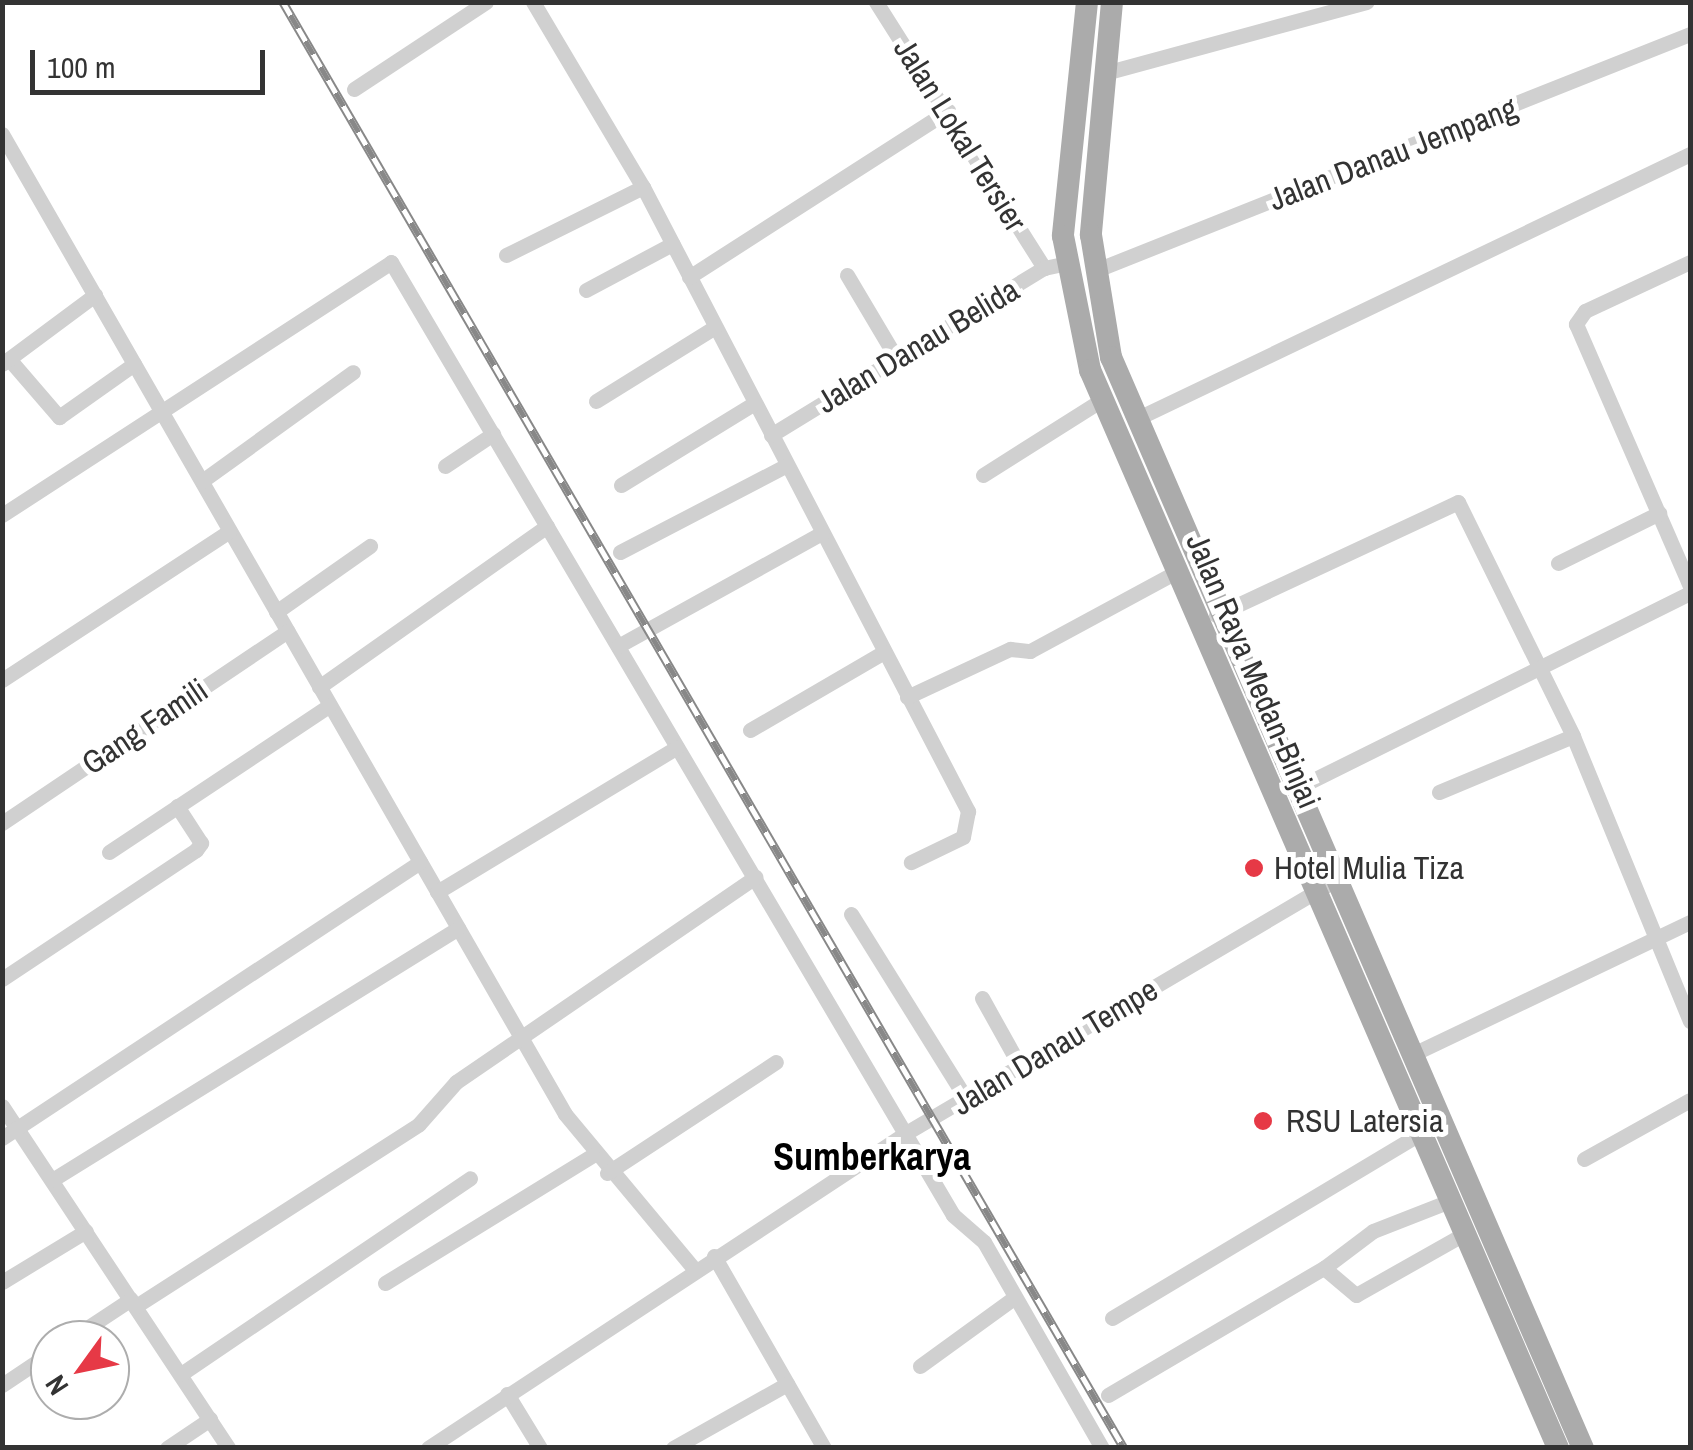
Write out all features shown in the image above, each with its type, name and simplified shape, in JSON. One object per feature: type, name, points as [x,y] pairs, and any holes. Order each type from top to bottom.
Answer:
[{"type":"main road","name":"Jalan Raya Medan-Binjai","points":[[1087,2],[1068,127],[1067,263],[1103,399],[1174,573],[1323,886],[1411,1055],[1583,1448]]},
{"type":"main road","name":"Jalan Raya Medan-Binjai","points":[[1112,2],[1094,138],[1094,271],[1110,357],[1293,790],[1323,886],[1420,1134],[1553,1445]]},
{"type":"street","points":[[354,89],[486,2]]},
{"type":"street","points":[[532,2],[643,187],[970,823],[963,837],[911,862]]},
{"type":"street","name":"Jalan Lokal Tersier","points":[[876,2],[1044,268]]},
{"type":"street","points":[[1104,72],[1367,2]]},
{"type":"street","name":"Jalan Danau Jempang","points":[[1094,271],[1690,34]]},
{"type":"street","points":[[690,277],[948,111]]},
{"type":"street","points":[[2,134],[523,1042],[592,1155],[694,1269]]},
{"type":"street","points":[[1136,420],[1690,154]]},
{"type":"street","points":[[506,255],[643,187]]},
{"type":"street","points":[[586,290],[672,244]]},
{"type":"street","points":[[2,515],[391,262],[906,1133],[1016,1297],[1102,1448]]},
{"type":"street","points":[[1293,790],[1540,670],[1690,589],[1576,324],[1585,311],[1690,262]]},
{"type":"street","name":"Jalan Danau Belida","points":[[771,435],[898,361],[1044,268],[1067,263]]},
{"type":"street","points":[[847,275],[898,361]]},
{"type":"street","points":[[95,296],[6,362],[59,418],[134,364]]},
{"type":"street","points":[[596,401],[716,327]]},
{"type":"street","points":[[202,481],[354,372]]},
{"type":"street","points":[[984,475],[1103,399]]},
{"type":"street","points":[[621,484],[755,403]]},
{"type":"street","points":[[444,466],[493,434]]},
{"type":"street","points":[[620,552],[787,465]]},
{"type":"street","points":[[1216,615],[1454,500],[1573,736],[1690,1022]]},
{"type":"street","points":[[1558,562],[1659,513]]},
{"type":"street","points":[[319,687],[547,526]]},
{"type":"street","points":[[2,680],[230,532]]},
{"type":"street","points":[[618,646],[822,532]]},
{"type":"street","points":[[276,612],[370,546]]},
{"type":"street","points":[[908,698],[1010,649],[1030,651],[1174,573]]},
{"type":"street","name":"Gang Famili","points":[[2,823],[288,632]]},
{"type":"street","points":[[750,730],[884,652]]},
{"type":"street","points":[[109,852],[330,704]]},
{"type":"street","points":[[1439,792],[1573,736]]},
{"type":"street","points":[[437,892],[677,746]]},
{"type":"street","points":[[2,979],[196,850],[201,843],[177,806]]},
{"type":"street","points":[[2,1138],[420,862]]},
{"type":"street","points":[[103,1320],[420,1124],[448,1088],[523,1042],[754,877]]},
{"type":"street","name":"Jalan Danau Tempe","points":[[428,1448],[694,1269],[906,1133],[1022,1068],[1323,886]]},
{"type":"street","points":[[851,914],[966,1099]]},
{"type":"street","points":[[1411,1055],[1690,922]]},
{"type":"street","points":[[52,1180],[458,928]]},
{"type":"street","points":[[982,998],[1022,1068]]},
{"type":"street","points":[[607,1174],[776,1062]]},
{"type":"street","points":[[1584,1159],[1690,1100]]},
{"type":"street","points":[[2,1106],[228,1448]]},
{"type":"street","points":[[1112,1318],[1420,1134]]},
{"type":"street","points":[[385,1283],[592,1155]]},
{"type":"street","points":[[181,1374],[470,1178]]},
{"type":"street","points":[[1108,1395],[1324,1268],[1372,1231],[1450,1201]]},
{"type":"street","points":[[2,1282],[86,1231]]},
{"type":"street","points":[[1324,1268],[1356,1295],[1464,1234]]},
{"type":"street","points":[[714,1256],[824,1448]]},
{"type":"street","points":[[920,1366],[1016,1297]]},
{"type":"street","points":[[2,1384],[30,1366]]},
{"type":"street","points":[[673,1448],[787,1384]]},
{"type":"street","points":[[507,1394],[540,1448]]},
{"type":"street","points":[[166,1448],[210,1418]]},
{"type":"railway","points":[[283,2],[1124,1448]]},
{"type":"place","name":"Hotel Mulia Tiza","points":[[1254,868]]},
{"type":"place","name":"RSU Latersia","points":[[1263,1121]]},
{"type":"district","name":"Sumberkarya","points":[[872,1157]]}]
